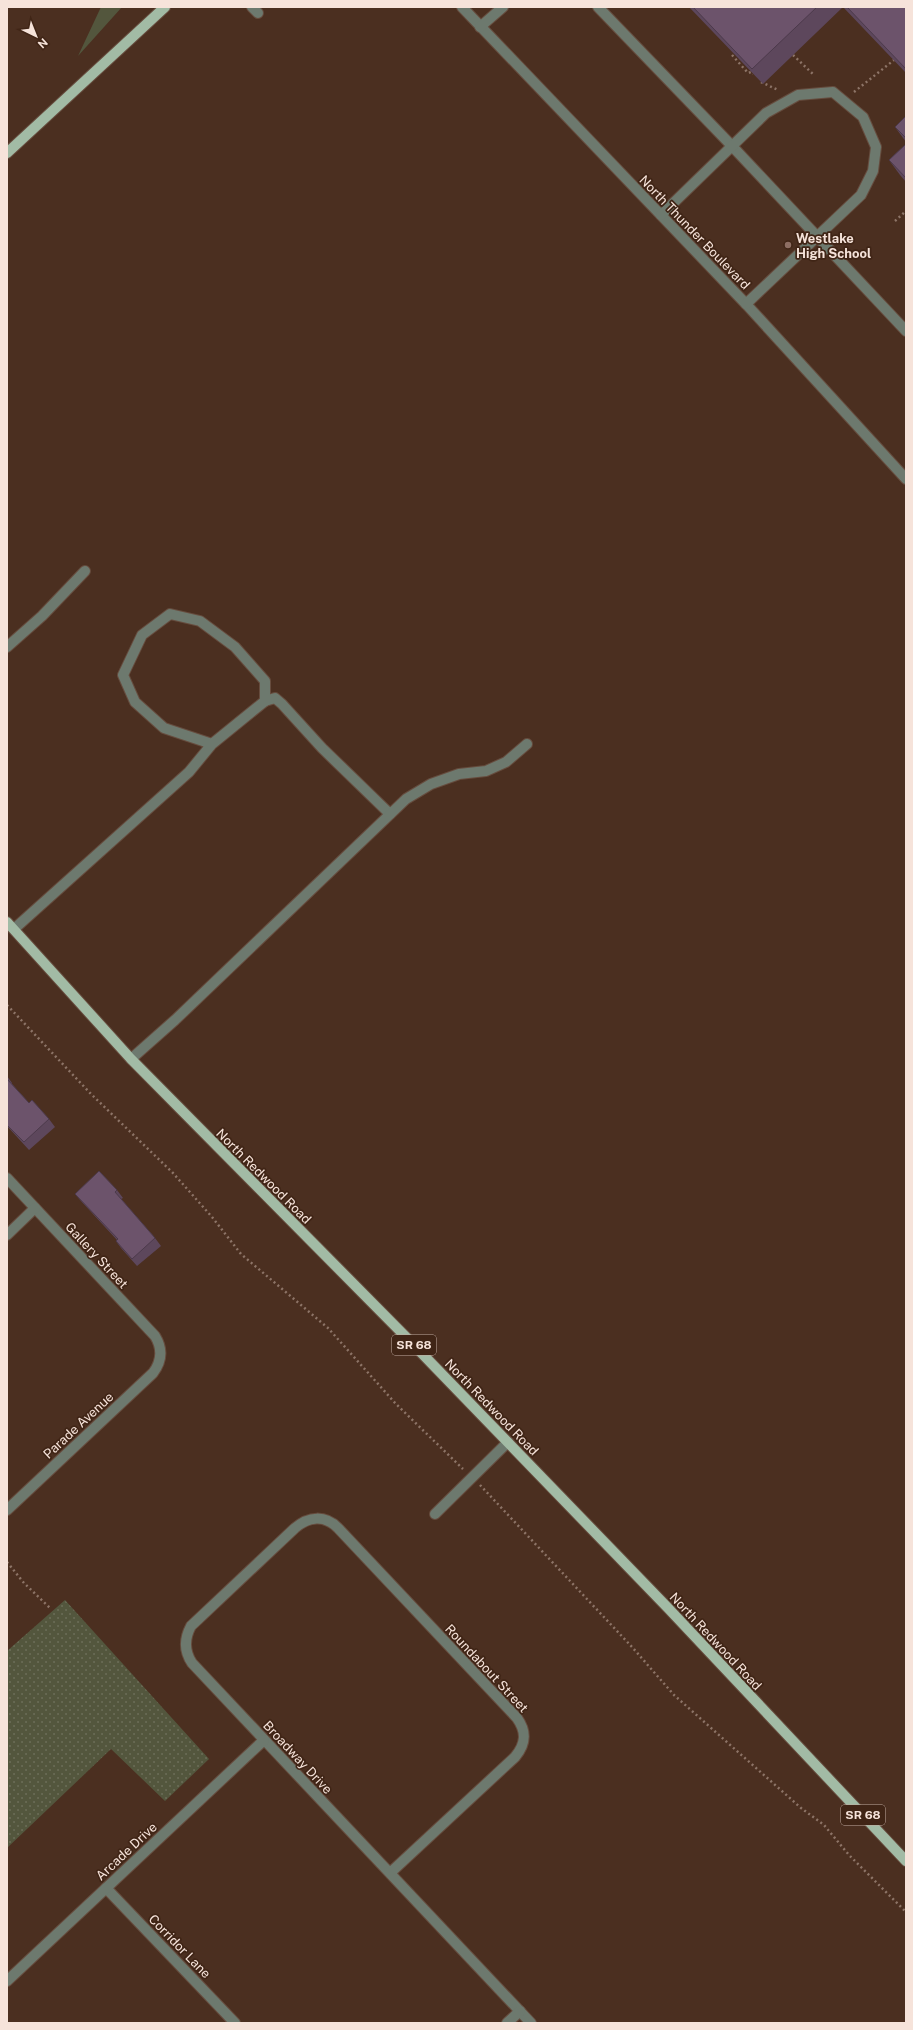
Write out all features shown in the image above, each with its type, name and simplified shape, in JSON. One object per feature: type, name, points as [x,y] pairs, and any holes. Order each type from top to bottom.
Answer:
[{"type":"main road","points":[[7,153],[164,7]]},
{"type":"main road","name":"North Redwood Road","points":[[10,925],[131,1059],[508,1442],[668,1608],[906,1861]]},
{"type":"street","name":"North Thunder Boulevard","points":[[462,7],[746,304],[906,479]]},
{"type":"street","points":[[480,27],[503,7]]},
{"type":"street","points":[[598,7],[732,146],[906,331]]},
{"type":"street","points":[[661,215],[766,113],[798,95],[833,92],[863,117],[876,147],[873,170],[861,194],[746,304]]},
{"type":"street","points":[[7,647],[42,616],[85,571]]},
{"type":"street","points":[[212,744],[164,728],[135,702],[123,675],[142,635],[170,614],[200,621],[235,647],[265,681],[265,701]]},
{"type":"street","points":[[10,925],[189,772],[212,744],[265,701],[275,698],[322,748],[390,814]]},
{"type":"street","points":[[131,1059],[175,1020],[406,799],[431,784],[459,774],[486,771],[506,762],[527,744]]},
{"type":"street","name":"Gallery Street","points":[[7,1178],[155,1336],[161,1355]]},
{"type":"street","points":[[7,1235],[35,1208]]},
{"type":"street","name":"Parade Avenue","points":[[7,1510],[153,1373],[157,1368],[161,1355]]},
{"type":"street","points":[[435,1514],[508,1442]]},
{"type":"street","name":"Broadway Drive","points":[[323,1519],[309,1519],[301,1523],[195,1621],[186,1637],[186,1650],[192,1663],[531,2023]]},
{"type":"street","name":"Roundabout Street","points":[[323,1519],[338,1528],[517,1718],[524,1730],[523,1744],[515,1756],[390,1873]]},
{"type":"street","name":"Arcade Drive","points":[[7,1981],[264,1740]]},
{"type":"street","name":"Corridor Lane","points":[[106,1888],[235,2023]]},
{"type":"street","points":[[508,2023],[520,2011]]},
{"type":"path","points":[[732,55],[748,74],[751,72],[755,76]]},
{"type":"path","points":[[793,55],[814,76]]},
{"type":"path","points":[[854,92],[894,60]]},
{"type":"path","points":[[759,80],[763,84],[778,90]]},
{"type":"path","points":[[895,221],[906,211]]},
{"type":"path","points":[[7,1005],[92,1094],[173,1173],[212,1216],[241,1254],[328,1328],[396,1404],[472,1477],[621,1636],[674,1695],[802,1808],[824,1825],[849,1855],[906,1912]]},
{"type":"path","points":[[7,1562],[24,1583],[50,1608]]},
{"type":"green space","points":[[101,7],[122,7],[78,56]]},
{"type":"green space","points":[[65,1600],[209,1759],[165,1801],[111,1749],[7,1848],[7,1651]]},
{"type":"building","points":[[693,7],[817,7],[752,69]]},
{"type":"building","points":[[847,7],[906,7],[906,69]]},
{"type":"building","points":[[906,116],[906,138],[895,127]]},
{"type":"building","points":[[906,144],[906,178],[889,160]]},
{"type":"building","points":[[7,1079],[29,1103],[32,1100],[49,1119],[24,1142],[7,1125]]},
{"type":"building","points":[[99,1171],[117,1190],[115,1192],[155,1238],[132,1259],[116,1241],[118,1239],[75,1194]]},
{"type":"place","name":"Westlake High School","points":[[788,245]]}]
